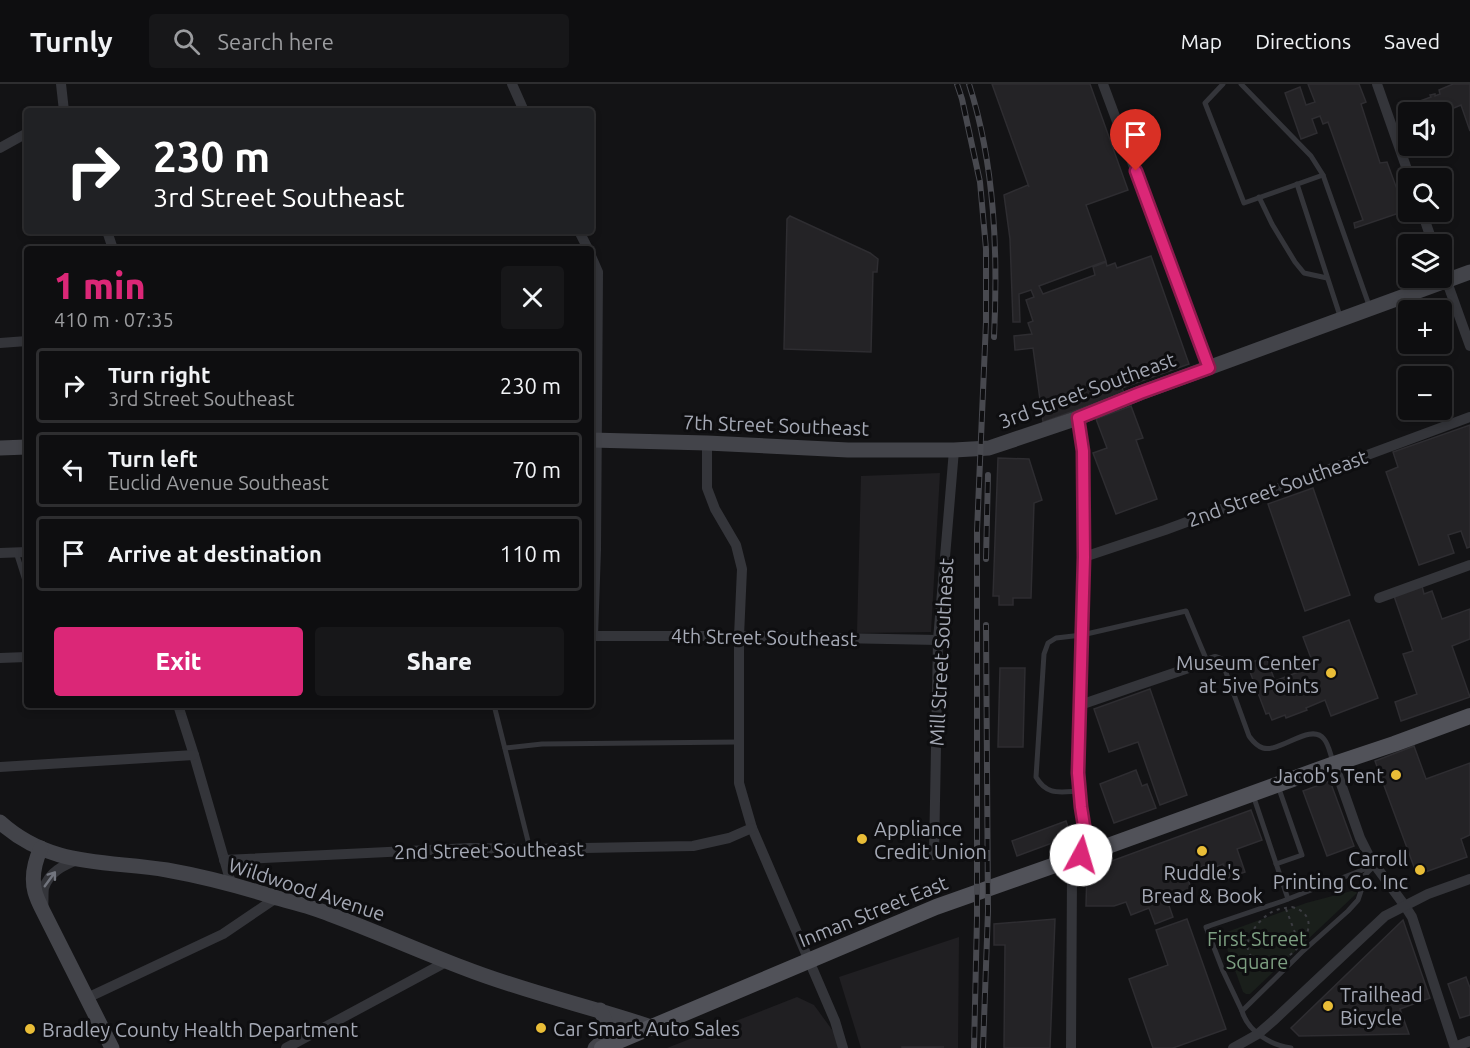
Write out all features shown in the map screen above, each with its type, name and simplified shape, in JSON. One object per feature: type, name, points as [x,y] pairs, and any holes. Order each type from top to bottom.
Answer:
[{"type":"main road","name":"Inman Street East","points":[[602,1048],[936,907],[1470,716]]},
{"type":"street","points":[[62,84],[64,108]]},
{"type":"street","points":[[512,84],[523,108]]},
{"type":"street","points":[[1103,84],[1209,368]]},
{"type":"street","points":[[1377,84],[1406,168]]},
{"type":"street","points":[[0,148],[24,136]]},
{"type":"street","points":[[594,263],[598,272],[594,440],[596,550],[594,593]]},
{"type":"street","name":"3rd Street Southeast","points":[[1452,273],[1470,272]]},
{"type":"street","name":"3rd Street Southeast","points":[[954,450],[989,448],[1078,418],[1140,393],[1371,309],[1415,288]]},
{"type":"street","points":[[1449,288],[1470,346]]},
{"type":"street","points":[[0,343],[24,341]]},
{"type":"street","name":"2nd Street Southeast","points":[[1084,557],[1175,526],[1470,417]]},
{"type":"street","points":[[1071,1048],[1072,874],[1079,862],[1085,832],[1078,773],[1084,557],[1083,451],[1078,418]]},
{"type":"street","name":"7th Street Southeast","points":[[594,440],[848,450],[954,450]]},
{"type":"street","points":[[706,443],[707,488],[715,509],[736,545],[742,569],[739,636],[739,783],[752,828],[835,1021],[843,1048]]},
{"type":"street","points":[[0,448],[24,447]]},
{"type":"street","name":"Mill Street Southeast","points":[[934,855],[938,640],[954,450]]},
{"type":"street","points":[[0,553],[22,552]]},
{"type":"street","points":[[1379,598],[1470,565]]},
{"type":"street","name":"4th Street Southeast","points":[[594,636],[938,640]]},
{"type":"street","points":[[0,658],[24,657]]},
{"type":"street","points":[[1080,705],[1207,661],[1215,659],[1220,661],[1224,667]]},
{"type":"street","points":[[179,708],[231,884]]},
{"type":"street","points":[[0,767],[194,754]]},
{"type":"street","points":[[1334,764],[1360,838],[1375,865],[1412,917],[1453,1048],[1470,1041]]},
{"type":"street","name":"Wildwood Avenue","points":[[0,822],[18,836],[58,855],[77,860],[156,868],[231,884],[327,913],[495,980],[651,1027]]},
{"type":"street","name":"2nd Street Southeast","points":[[224,860],[470,848],[693,846],[729,838],[752,828]]},
{"type":"street","points":[[41,848],[35,862],[35,892],[112,1048]]},
{"type":"street","points":[[43,911],[45,887],[52,874],[77,860]]},
{"type":"street","points":[[1233,1048],[1258,1034],[1384,916],[1428,894],[1470,879]]},
{"type":"street","points":[[87,998],[223,934],[276,898]]},
{"type":"street","points":[[286,1048],[446,962],[463,968]]},
{"type":"street","points":[[595,1048],[603,1042],[608,1031],[600,1010]]},
{"type":"lane","points":[[1223,84],[1205,103],[1244,203],[1323,175]]},
{"type":"lane","points":[[1241,84],[1311,156],[1323,175],[1371,309]]},
{"type":"lane","points":[[1297,184],[1341,320]]},
{"type":"lane","points":[[1259,197],[1272,224],[1304,273],[1327,278]]},
{"type":"lane","points":[[1079,791],[1051,792],[1036,777],[1044,654],[1048,643],[1056,638],[1082,635],[1186,611],[1207,661]]},
{"type":"lane","points":[[1224,667],[1249,736],[1254,743],[1263,748],[1275,747],[1312,733],[1320,735],[1324,739],[1334,764]]},
{"type":"lane","points":[[495,708],[530,849]]},
{"type":"lane","points":[[505,748],[542,744],[738,742]]},
{"type":"lane","points":[[1276,864],[1302,855],[1277,784]]},
{"type":"lane","points":[[1252,793],[1286,900]]},
{"type":"lane","points":[[1291,1048],[1280,1046],[1258,1034],[1244,1019],[1206,927],[1286,900],[1375,865]]},
{"type":"lane","points":[[1242,1011],[1348,911],[1358,900],[1364,877],[1375,865]]},
{"type":"path","points":[[1286,900],[1286,908],[1302,952]]},
{"type":"path","points":[[1292,907],[1307,917],[1308,931],[1300,945],[1286,958],[1272,964],[1258,961],[1251,955],[1247,941],[1268,914],[1292,907]]},
{"type":"path","points":[[1223,971],[1251,955]]},
{"type":"shaded area","points":[[940,473],[931,632],[857,633],[861,476]]},
{"type":"shaded area","points":[[959,937],[958,1048],[861,1048],[839,977]]},
{"type":"shaded area","points":[[797,997],[814,1005],[841,1042],[840,1048],[667,1048]]},
{"type":"green space","name":"First Street Square","points":[[1355,890],[1357,893],[1250,994],[1243,992],[1222,935],[1224,933],[1306,903]]},
{"type":"building","points":[[992,84],[1090,84],[1128,190],[1086,205],[1106,261],[1039,286],[1043,294],[1095,275],[1093,267],[1106,262],[1107,266],[1115,263],[1117,268],[1151,256],[1189,364],[1122,388],[1124,393],[1043,422],[1033,348],[1015,350],[1014,336],[1032,334],[1028,323],[1033,321],[1026,300],[1034,297],[1031,290],[1019,294],[1020,322],[1013,322],[1010,239],[1004,195],[1028,185],[1029,187]]},
{"type":"building","points":[[1308,84],[1359,84],[1366,102],[1361,104],[1380,163],[1387,162],[1398,192],[1398,213],[1355,228],[1354,223],[1363,220],[1328,122],[1323,124],[1320,116],[1312,119],[1317,133],[1301,139],[1285,93],[1300,87],[1306,105],[1315,102]]},
{"type":"building","points":[[1453,84],[1470,84],[1470,131],[1461,105],[1452,109],[1452,102],[1417,102],[1431,97],[1430,95],[1440,94],[1439,90]]},
{"type":"building","points":[[790,216],[870,253],[878,259],[877,272],[873,272],[871,352],[784,349],[787,219]]},
{"type":"building","points":[[1131,406],[1143,438],[1136,440],[1157,499],[1116,514],[1093,453],[1107,448],[1096,419]]},
{"type":"building","points":[[1470,425],[1470,547],[1467,548],[1461,531],[1448,535],[1454,553],[1419,565],[1386,472],[1398,467],[1393,452]]},
{"type":"building","points":[[998,458],[1029,459],[1042,500],[1034,503],[1031,598],[1013,598],[1013,605],[999,605],[999,596],[993,596]]},
{"type":"building","points":[[1313,488],[1350,595],[1305,611],[1268,504]]},
{"type":"building","points":[[1422,586],[1424,594],[1432,591],[1442,619],[1470,609],[1470,639],[1452,646],[1470,697],[1401,721],[1395,702],[1417,694],[1403,654],[1413,651],[1394,596]]},
{"type":"building","name":"Museum Center at 5ive Points","points":[[1349,620],[1378,698],[1331,716],[1325,700],[1286,718],[1285,715],[1272,720],[1269,713],[1266,714],[1247,664],[1266,657],[1275,681],[1314,666],[1303,637]]},
{"type":"building","points":[[1000,668],[1025,668],[1023,747],[998,747]]},
{"type":"building","points":[[1150,689],[1187,795],[1160,805],[1138,742],[1109,752],[1094,709]]},
{"type":"building","points":[[1414,746],[1426,779],[1470,763],[1470,835],[1461,839],[1467,857],[1417,875],[1375,761]]},
{"type":"building","points":[[1136,770],[1142,786],[1147,784],[1156,808],[1114,823],[1100,784]]},
{"type":"building","points":[[1330,781],[1354,846],[1327,856],[1303,791]]},
{"type":"building","points":[[1251,810],[1262,840],[1237,849],[1245,872],[1228,878],[1223,864],[1213,868],[1211,863],[1186,873],[1193,894],[1168,903],[1173,917],[1155,924],[1149,908],[1131,915],[1126,902],[1114,906],[1086,906],[1087,870]]},
{"type":"building","points":[[1066,821],[1071,836],[1017,856],[1012,841]]},
{"type":"building","points":[[1055,919],[1050,1048],[1004,1048],[1005,945],[994,945],[994,924]]},
{"type":"building","points":[[1187,919],[1226,1029],[1173,1048],[1153,1048],[1129,979],[1168,965],[1156,930]]},
{"type":"building","points":[[1403,920],[1430,998],[1400,1009],[1409,1034],[1299,1036],[1291,1028]]},
{"type":"building","points":[[1466,977],[1470,988],[1470,1015],[1460,1018],[1448,984]]},
{"type":"railway","points":[[957,84],[980,182],[986,249],[986,322],[977,531],[977,918],[974,1048]]},
{"type":"railway","points":[[969,84],[984,146],[993,209],[994,337]]},
{"type":"railway","points":[[986,559],[988,475]]},
{"type":"railway","points":[[983,1048],[988,911],[986,625]]},
{"type":"place","name":"Museum Center at 5ive Points","points":[[1331,673]]},
{"type":"place","name":"Jacob's Tent","points":[[1396,775]]},
{"type":"place","name":"Appliance Credit Union","points":[[862,839]]},
{"type":"place","name":"Ruddle's Bread & Book","points":[[1202,851]]},
{"type":"place","name":"Carroll Printing Co. Inc","points":[[1420,870]]},
{"type":"place","name":"Trailhead Bicycle","points":[[1328,1006]]},
{"type":"place","name":"Car Smart Auto Sales","points":[[541,1028]]},
{"type":"place","name":"Bradley County Health Department","points":[[30,1029]]},
{"type":"route","points":[[1081,855],[1085,832],[1078,773],[1084,557],[1083,451],[1078,418],[1209,368],[1136,171]]}]
